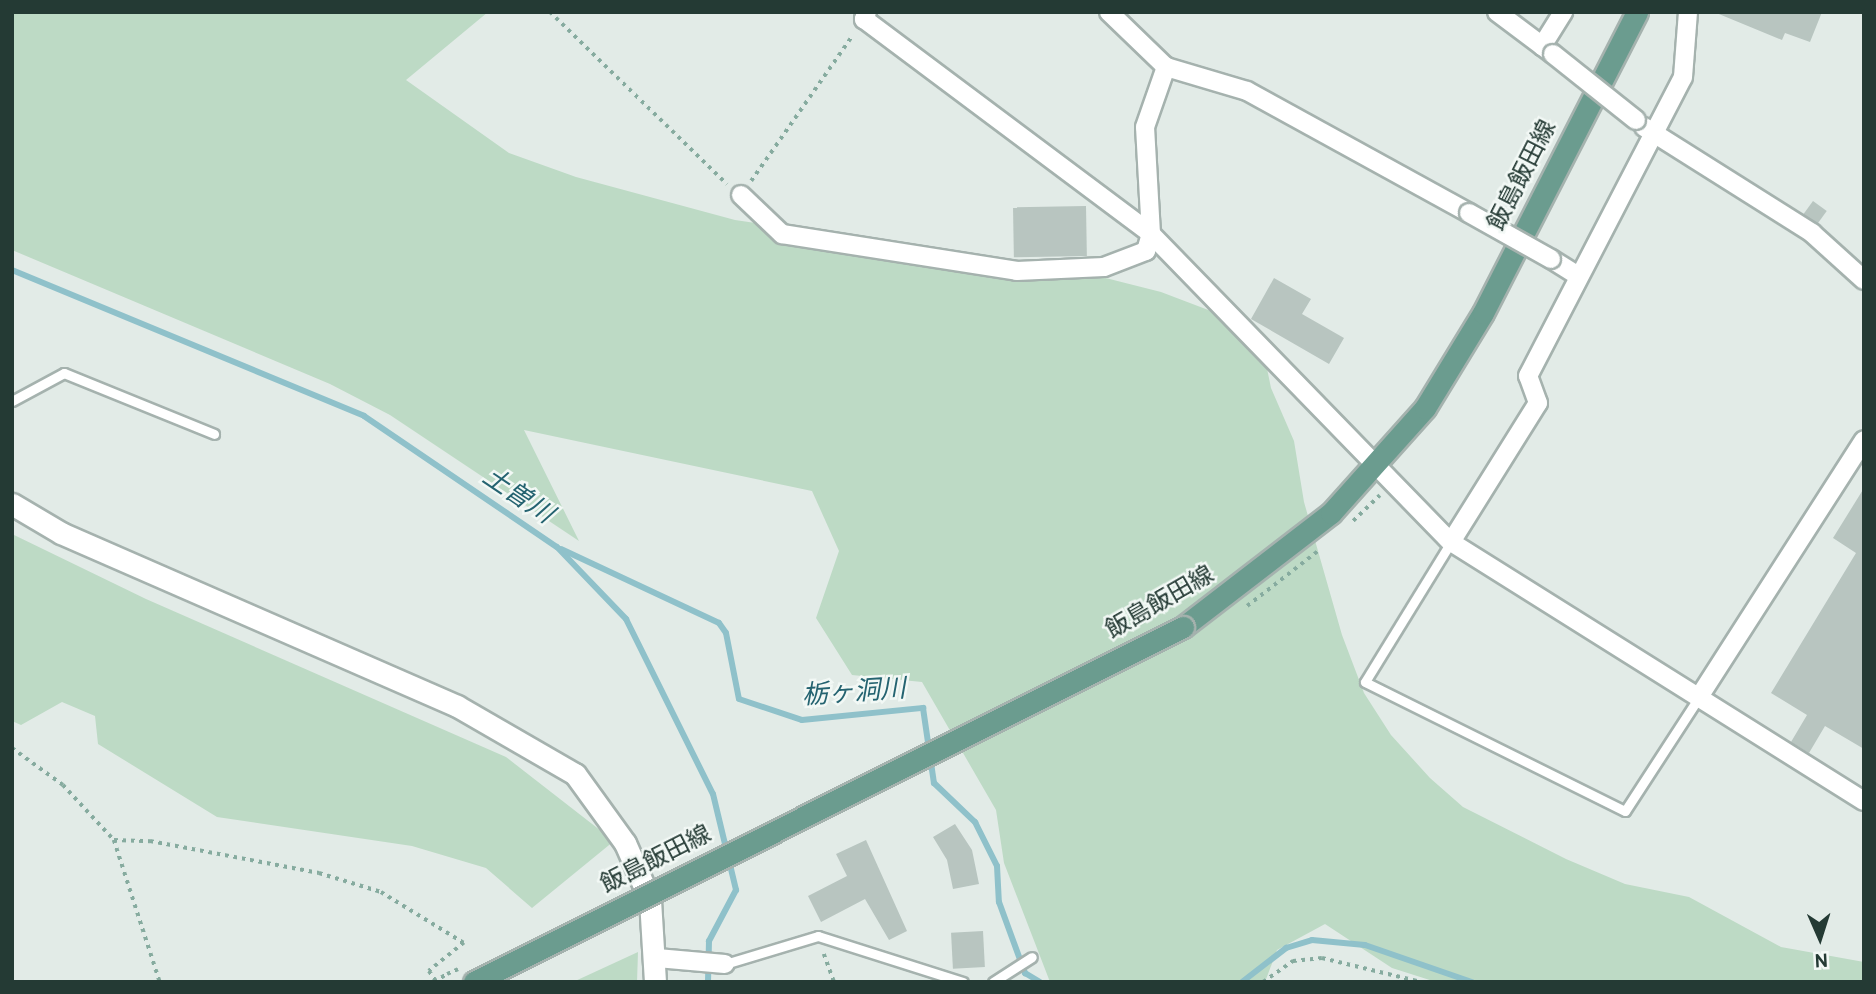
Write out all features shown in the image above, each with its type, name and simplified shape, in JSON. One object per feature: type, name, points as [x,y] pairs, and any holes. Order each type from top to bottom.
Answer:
[{"type":"main road","name":"飯島飯田線","points":[[474,982],[1184,627],[1278,559],[1376,468],[1425,408],[1483,313],[1637,12]]},
{"type":"street","points":[[1109,12],[1166,67],[1247,91],[1578,276]]},
{"type":"street","points":[[1497,12],[1652,133],[1812,233],[1864,279]]},
{"type":"street","points":[[1548,50],[1563,12]]},
{"type":"street","points":[[1451,542],[1538,403],[1528,376],[1683,77],[1688,12]]},
{"type":"street","points":[[865,16],[1151,234],[1451,542],[1864,801]]},
{"type":"street","points":[[741,195],[782,234],[1017,271],[1104,267],[1146,251],[1151,234],[1145,127],[1166,67]]},
{"type":"street","points":[[1699,697],[1864,440]]},
{"type":"street","points":[[12,504],[61,533],[457,706],[575,774],[625,843],[650,900],[657,958],[655,982]]},
{"type":"street","points":[[657,958],[725,964]]},
{"type":"lane","points":[[12,401],[64,373],[214,434]]},
{"type":"lane","points":[[1451,542],[1365,682],[1625,811],[1699,697]]},
{"type":"lane","points":[[725,964],[818,936],[963,982]]},
{"type":"lane","points":[[993,982],[1032,957]]},
{"type":"path","points":[[550,12],[741,195],[865,16]]},
{"type":"path","points":[[12,748],[63,785],[114,840],[160,982]]},
{"type":"path","points":[[114,840],[266,863],[381,892],[464,943],[429,971],[435,981],[447,974]]},
{"type":"path","points":[[818,936],[834,982]]},
{"type":"path","points":[[1264,982],[1293,961],[1322,958],[1421,982]]},
{"type":"green space","points":[[12,12],[488,12],[406,80],[509,153],[576,177],[735,220],[1074,270],[1161,292],[1232,319],[1262,344],[1271,388],[1294,441],[1304,502],[1342,635],[1364,693],[1391,735],[1430,778],[1463,807],[1566,859],[1625,884],[1689,897],[1781,947],[1864,962],[1864,982],[1436,982],[1392,968],[1325,924],[1277,950],[1265,982],[1050,982],[1004,863],[996,810],[922,682],[852,675],[816,618],[839,551],[812,491],[524,430],[579,541],[390,415],[330,384],[12,250]]},
{"type":"green space","points":[[12,534],[146,599],[506,757],[614,841],[532,908],[486,868],[412,846],[217,817],[98,744],[95,716],[62,702],[21,725],[12,721]]},
{"type":"green space","points":[[638,952],[637,982],[573,982]]},
{"type":"building","points":[[1714,12],[1822,12],[1810,42],[1785,33],[1782,40]]},
{"type":"building","points":[[1813,201],[1827,211],[1817,225],[1803,215]]},
{"type":"building","points":[[1086,206],[1087,256],[1014,257],[1013,207]]},
{"type":"building","points":[[1274,278],[1311,299],[1302,314],[1344,338],[1329,364],[1251,319]]},
{"type":"building","points":[[1864,488],[1864,749],[1825,726],[1809,753],[1791,742],[1807,715],[1771,693],[1856,553],[1833,538]]},
{"type":"building","points":[[955,824],[972,850],[979,884],[953,889],[947,860],[933,837]]},
{"type":"building","points":[[866,840],[907,931],[889,940],[865,899],[821,922],[808,896],[847,876],[836,854]]},
{"type":"building","points":[[983,931],[985,967],[953,969],[951,933]]},
{"type":"waterway","name":"土曽川","points":[[12,270],[364,416],[557,547],[626,619],[713,794],[736,890],[709,941],[708,982]]},
{"type":"waterway","name":"栃ヶ洞川","points":[[561,549],[719,623],[726,633],[739,699],[802,720],[923,708],[934,783],[975,822],[997,866],[999,902],[1025,973],[1040,982]]},
{"type":"waterway","name":"栃ヶ洞川","points":[[1242,982],[1286,948],[1312,940],[1365,945],[1472,982]]}]
